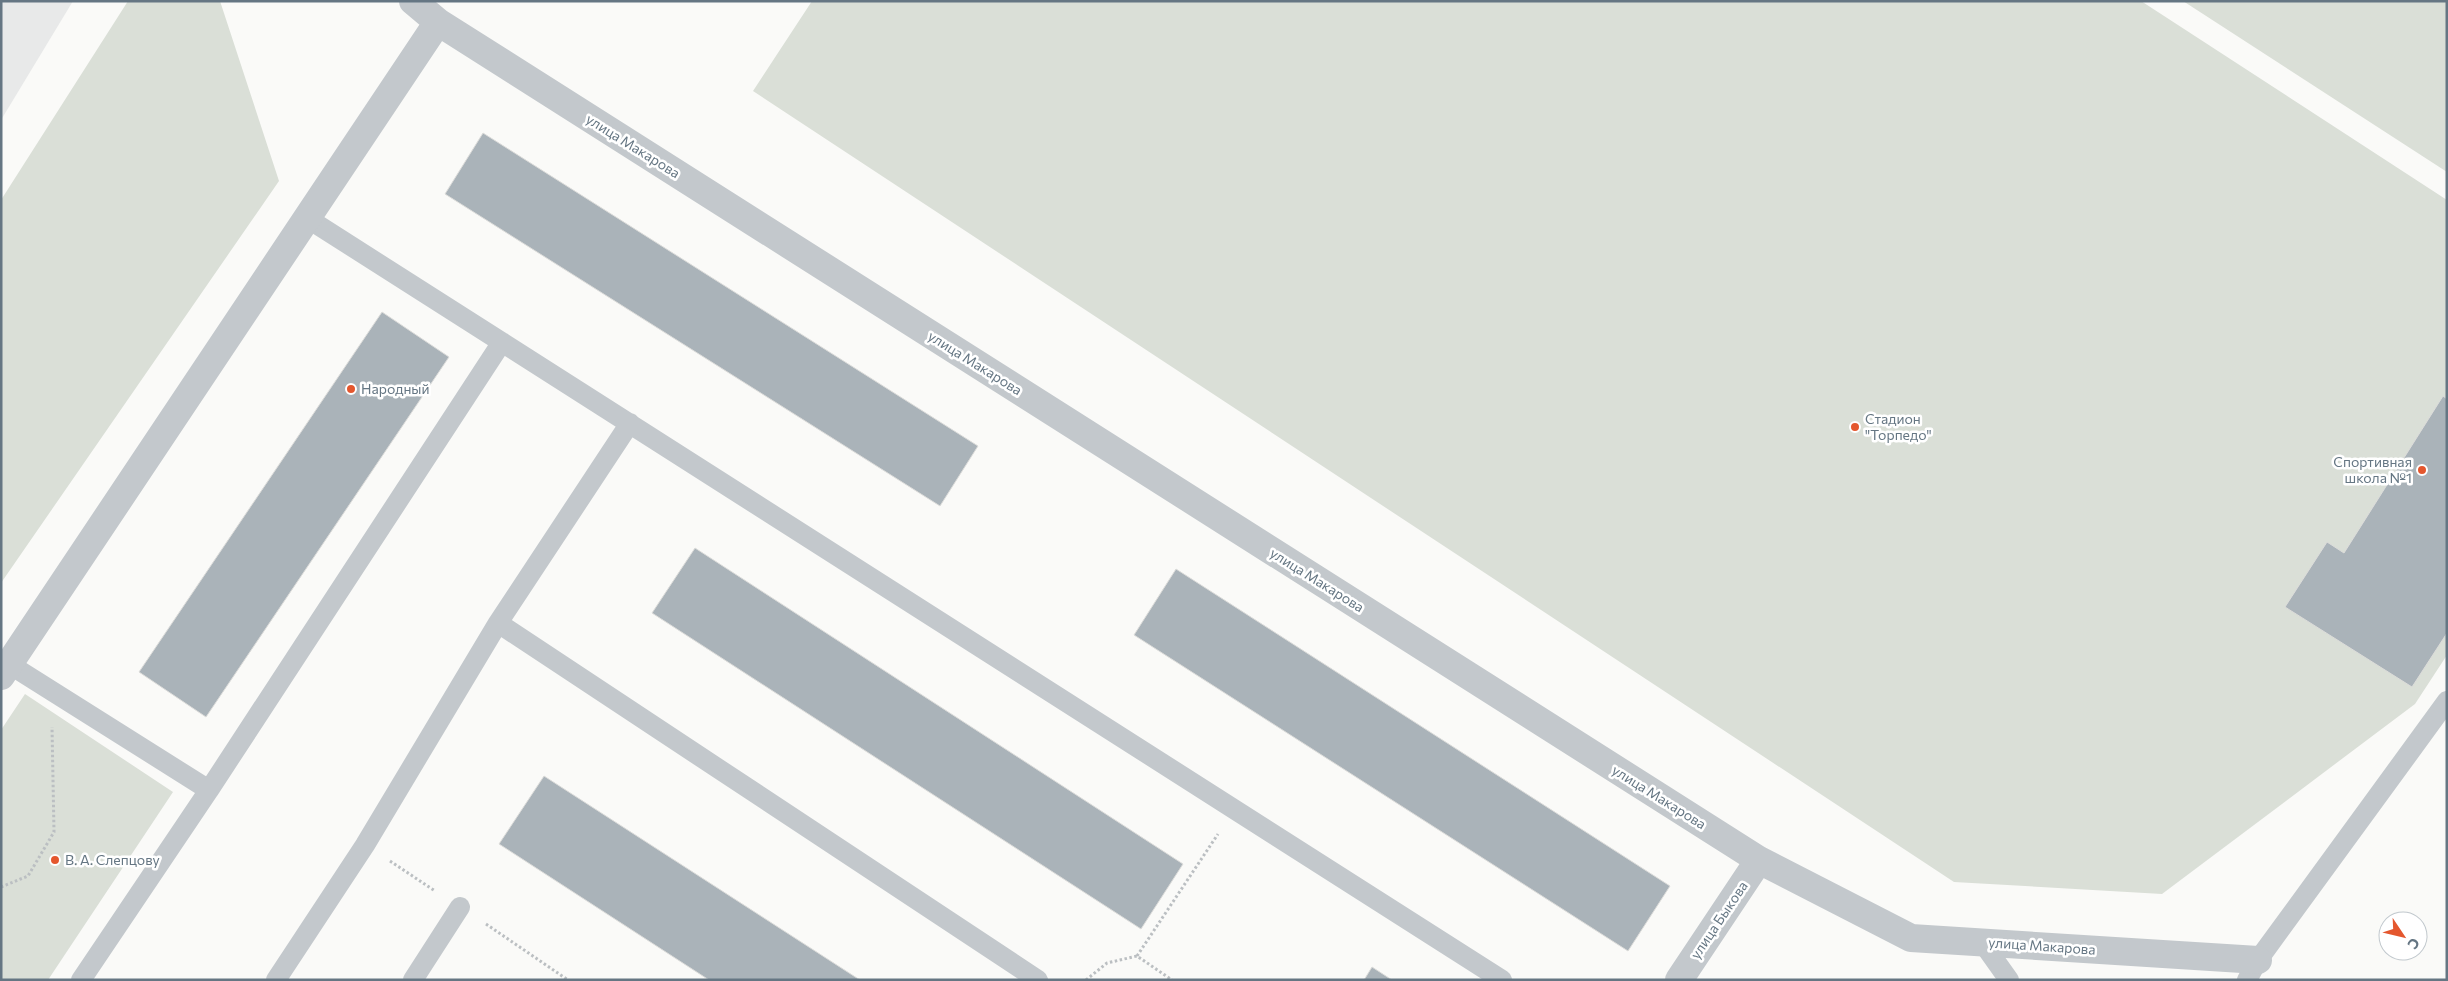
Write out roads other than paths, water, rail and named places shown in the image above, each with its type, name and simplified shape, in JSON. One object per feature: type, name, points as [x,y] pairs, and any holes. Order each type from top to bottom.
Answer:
[{"type":"street","name":"улица Макарова","points":[[413,1],[438,22],[1759,860],[1911,938],[1982,942],[2252,970]]},
{"type":"street","points":[[5,670],[438,22]]},
{"type":"street","name":"улица Быкова","points":[[1679,980],[1759,860]]},
{"type":"lane","points":[[307,218],[1502,980]]},
{"type":"lane","points":[[81,980],[209,790],[502,342]]},
{"type":"lane","points":[[276,980],[365,845],[498,622],[630,423]]},
{"type":"lane","points":[[498,622],[1038,980]]},
{"type":"lane","points":[[5,670],[51,691],[209,790]]},
{"type":"lane","points":[[2252,970],[2447,701]]},
{"type":"lane","points":[[413,980],[460,907]]},
{"type":"lane","points":[[1982,942],[2009,980]]},
{"type":"place","name":"Народный","points":[[351,389]]},
{"type":"place","name":"Стадион \"Торпедо\"","points":[[1855,427]]},
{"type":"place","name":"Спортивная школа №1","points":[[2422,470]]},
{"type":"place","name":"В. А. Слепцову","points":[[55,860]]}]
